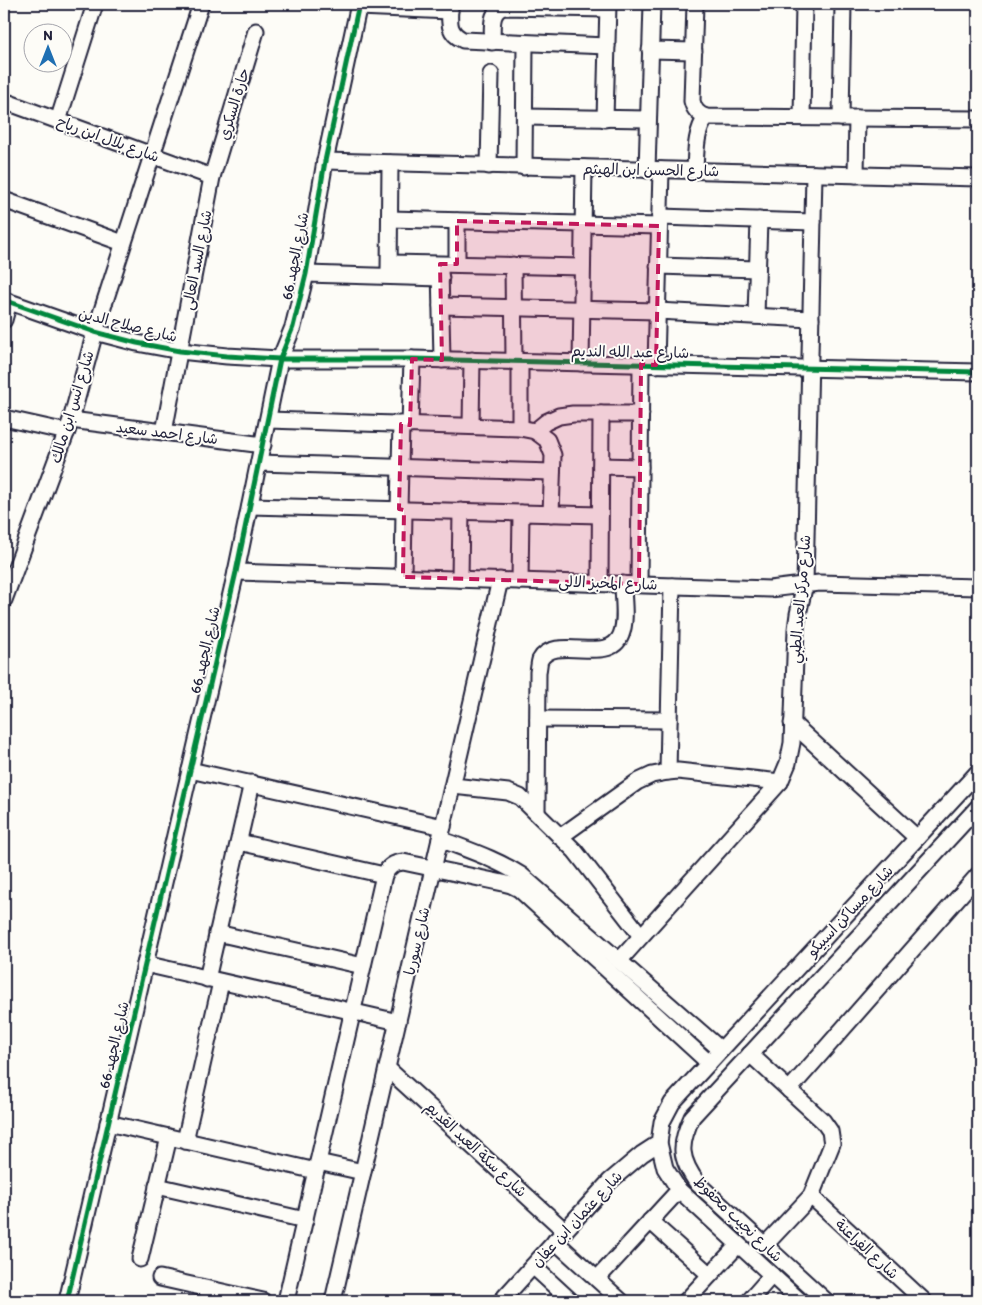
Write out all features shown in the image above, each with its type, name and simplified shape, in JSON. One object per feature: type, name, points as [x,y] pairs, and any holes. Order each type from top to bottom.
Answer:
[{"type":"street","points":[[58,121],[95,4]]},
{"type":"street","name":"شارع انس ابن مالك","points":[[4,600],[9,571],[69,426],[95,332],[201,4]]},
{"type":"street","points":[[639,584],[641,414],[657,311],[659,222],[648,119],[652,4]]},
{"type":"street","points":[[695,4],[692,101],[694,108],[699,114],[706,117],[978,119]]},
{"type":"street","points":[[802,117],[804,4]]},
{"type":"street","points":[[840,118],[843,4]]},
{"type":"street","points":[[359,6],[450,7],[452,32],[456,37],[463,40],[606,46]]},
{"type":"street","name":"شارع الجهد 66","points":[[67,1301],[236,572],[280,359],[293,327],[306,274],[325,161],[359,6]]},
{"type":"street","points":[[492,42],[493,17],[499,8],[608,7],[605,119]]},
{"type":"street","name":"حارة السكري","points":[[212,177],[256,31]]},
{"type":"street","points":[[524,167],[526,43]]},
{"type":"street","points":[[650,50],[694,51]]},
{"type":"street","points":[[489,166],[491,74]]},
{"type":"street","name":"شارع بلال ابن رباح","points":[[4,101],[212,177]]},
{"type":"street","points":[[524,117],[648,119]]},
{"type":"street","points":[[695,171],[698,131],[706,117]]},
{"type":"street","points":[[856,175],[857,118]]},
{"type":"street","name":"شارع الحسن ابن الهيثم","points":[[325,161],[978,178]]},
{"type":"street","points":[[390,163],[390,270]]},
{"type":"street","points":[[581,363],[584,168]]},
{"type":"street","name":"شارع مركز العبد الطبي","points":[[619,961],[780,782],[788,763],[792,743],[796,630],[805,584],[814,174]]},
{"type":"street","name":"شارع السد العالى","points":[[164,432],[212,177]]},
{"type":"street","points":[[4,200],[123,243]]},
{"type":"street","points":[[390,219],[583,224],[758,220],[813,222]]},
{"type":"street","points":[[756,316],[758,220]]},
{"type":"street","points":[[457,221],[457,264]]},
{"type":"street","points":[[306,274],[390,270],[440,271],[457,264],[582,267]]},
{"type":"street","points":[[513,265],[520,428]]},
{"type":"street","points":[[658,266],[757,269]]},
{"type":"street","points":[[440,271],[442,360]]},
{"type":"street","points":[[4,320],[6,301]]},
{"type":"street","name":"شارع صلاح الدين","points":[[6,301],[95,332],[137,344],[227,356],[280,359]]},
{"type":"street","points":[[441,306],[657,311],[811,319]]},
{"type":"street","name":"شارع عبد الله النديم","points":[[280,359],[472,360],[978,372]]},
{"type":"street","points":[[403,577],[400,468],[412,359]]},
{"type":"street","points":[[471,426],[472,360]]},
{"type":"street","points":[[536,431],[546,422],[559,416],[573,414],[641,414]]},
{"type":"street","points":[[600,583],[601,414]]},
{"type":"street","name":"شارع احمد سعيد","points":[[4,418],[69,426],[164,432],[263,445]]},
{"type":"street","points":[[268,420],[520,428],[536,431],[547,440],[552,455],[551,514]]},
{"type":"street","points":[[259,463],[552,472]]},
{"type":"street","points":[[601,466],[640,467]]},
{"type":"street","points":[[250,506],[600,515]]},
{"type":"street","points":[[460,578],[461,511]]},
{"type":"street","points":[[520,581],[521,513]]},
{"type":"street","name":"شارع المخبز الالى","points":[[236,572],[770,589],[826,583],[978,587]]},
{"type":"street","name":"شارع سوريا","points":[[333,1301],[500,580]]},
{"type":"street","points":[[537,813],[538,672],[540,660],[547,652],[558,649],[600,649],[611,646],[620,637],[623,625],[623,584]]},
{"type":"street","points":[[668,772],[672,586]]},
{"type":"street","points":[[538,719],[669,720]]},
{"type":"street","points":[[792,723],[917,838]]},
{"type":"street","points":[[190,770],[442,833],[506,865],[521,875],[721,1050]]},
{"type":"street","points":[[560,836],[637,782],[652,775],[678,771],[780,782]]},
{"type":"street","name":"شارع مساكن اسبيكو","points":[[721,1050],[978,772]]},
{"type":"street","points":[[185,1141],[214,980],[217,933],[252,784]]},
{"type":"street","points":[[452,786],[514,794],[520,797],[575,852],[641,936]]},
{"type":"street","name":"شارع مساكن اسبيكو","points":[[750,1054],[978,807]]},
{"type":"street","points":[[238,842],[384,875]]},
{"type":"street","points":[[286,1301],[384,875],[388,868],[395,863],[404,862],[519,888],[709,1063]]},
{"type":"street","points":[[789,1090],[978,876]]},
{"type":"street","points":[[217,933],[363,966]]},
{"type":"street","points":[[145,964],[398,1022]]},
{"type":"street","name":"شارع نجيب محفوظ","points":[[721,1050],[672,1103],[662,1122],[659,1142],[664,1168],[679,1190],[800,1301]]},
{"type":"street","points":[[750,1054],[823,1121],[830,1131],[832,1144],[811,1196],[765,1246]]},
{"type":"street","name":"شارع نجيب محفوظ","points":[[750,1054],[692,1117],[684,1133],[683,1152],[687,1169],[698,1184],[826,1301]]},
{"type":"street","name":"شارع سكة العبد القديم","points":[[387,1068],[560,1236],[597,1279],[621,1301]]},
{"type":"street","points":[[108,1123],[185,1141],[317,1166],[363,1172]]},
{"type":"street","points":[[140,1259],[169,1137]]},
{"type":"street","name":"شارع عثمان ابن عفان","points":[[509,1298],[533,1266],[610,1181],[636,1158],[659,1142]]},
{"type":"street","points":[[158,1186],[305,1220]]},
{"type":"street","points":[[597,1279],[679,1190]]},
{"type":"street","name":"شارع الفراعنة","points":[[811,1196],[924,1301]]},
{"type":"street","points":[[650,1221],[710,1275]]},
{"type":"street","points":[[686,1301],[738,1245]]},
{"type":"street","points":[[533,1266],[571,1301]]},
{"type":"street","points":[[749,1301],[772,1275]]},
{"type":"street","points":[[160,1278],[263,1301]]},
{"type":"highlighted area","points":[[457,221],[659,226],[656,365],[641,364],[639,584],[403,577],[404,510],[399,509],[401,424],[410,425],[412,359],[442,360],[440,264],[457,264]]},
{"type":"cycle path","points":[[67,1301],[236,572],[280,359],[293,327],[306,274],[325,161],[359,4]]},
{"type":"cycle path","points":[[4,300],[95,332],[137,343],[180,351],[227,356],[280,359],[412,359],[978,372]]}]
